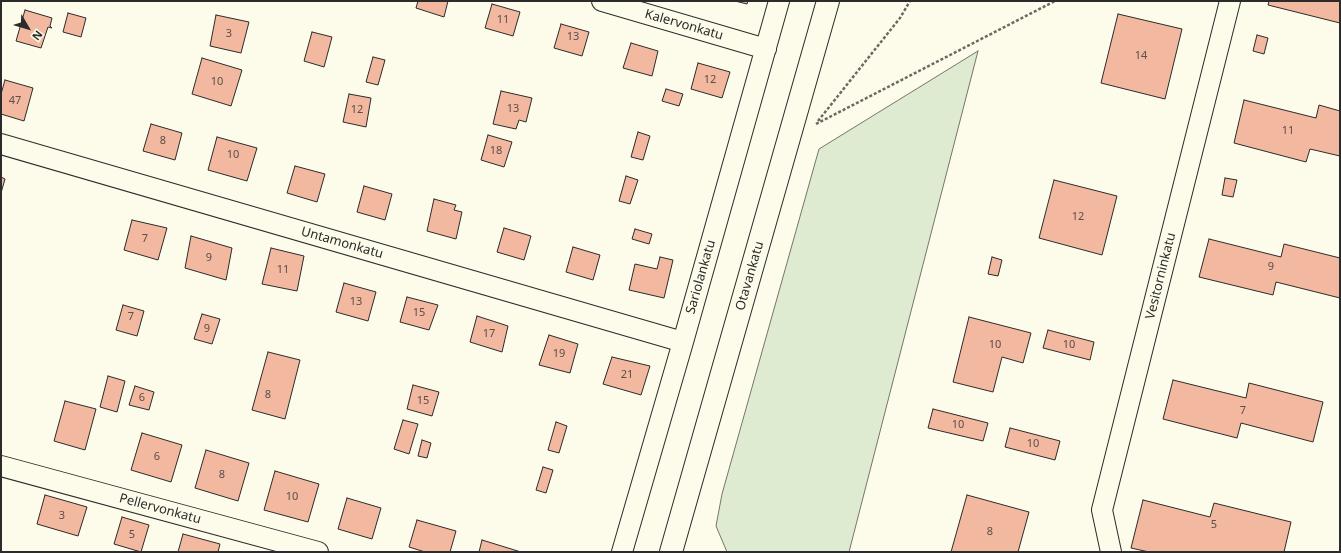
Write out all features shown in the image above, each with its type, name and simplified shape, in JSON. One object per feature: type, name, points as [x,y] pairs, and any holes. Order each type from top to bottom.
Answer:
[{"type":"main road","name":"Otavankatu","points":[[671,552],[828,1]]},
{"type":"street","name":"Kalervonkatu","points":[[602,1],[766,49]]},
{"type":"street","name":"Sariolankatu","points":[[622,552],[779,1]]},
{"type":"street","name":"Vesitorninkatu","points":[[1111,552],[1102,510],[1230,1]]},
{"type":"street","name":"Untamonkatu","points":[[1,144],[683,342]]},
{"type":"street","name":"Pellervonkatu","points":[[1,466],[318,552]]},
{"type":"path","points":[[811,130],[900,18],[910,1]]},
{"type":"path","points":[[816,124],[1055,1]]},
{"type":"green space","points":[[978,51],[849,552],[727,552],[716,526],[722,494],[819,149]]},
{"type":"building","points":[[418,1],[448,1],[444,17],[416,8]]},
{"type":"building","points":[[735,1],[748,1],[747,4]]},
{"type":"building","points":[[1269,1],[1340,1],[1340,23],[1268,5]]},
{"type":"building","points":[[492,4],[520,12],[513,36],[485,28]]},
{"type":"building","points":[[25,10],[52,18],[50,26],[52,28],[48,27],[41,48],[16,41]]},
{"type":"building","points":[[68,13],[86,18],[81,37],[63,32]]},
{"type":"building","points":[[1118,14],[1182,29],[1165,99],[1101,83]]},
{"type":"building","points":[[216,15],[249,22],[241,53],[210,46]]},
{"type":"building","points":[[561,24],[589,32],[582,56],[554,48]]},
{"type":"building","points":[[312,32],[332,37],[324,67],[304,61]]},
{"type":"building","points":[[1257,35],[1268,38],[1264,54],[1253,51]]},
{"type":"building","points":[[631,43],[658,51],[652,76],[623,68]]},
{"type":"building","points":[[373,57],[385,60],[378,85],[366,82]]},
{"type":"building","points":[[202,58],[242,70],[231,106],[192,94]]},
{"type":"building","points":[[698,63],[730,72],[722,98],[691,89]]},
{"type":"building","points":[[5,80],[33,88],[24,121],[1,114],[1,94]]},
{"type":"building","points":[[666,89],[683,94],[679,106],[662,101]]},
{"type":"building","points":[[501,91],[532,98],[526,122],[519,120],[516,129],[493,124]]},
{"type":"building","points":[[349,94],[371,98],[366,127],[343,122]]},
{"type":"building","points":[[1244,100],[1316,118],[1319,105],[1340,111],[1340,156],[1310,149],[1306,162],[1234,143]]},
{"type":"building","points":[[151,124],[182,133],[175,160],[143,151]]},
{"type":"building","points":[[638,132],[650,136],[643,160],[631,157]]},
{"type":"building","points":[[488,135],[512,142],[504,167],[481,160]]},
{"type":"building","points":[[217,137],[257,148],[247,181],[208,170]]},
{"type":"building","points":[[295,166],[325,174],[317,202],[287,193]]},
{"type":"building","points":[[626,176],[638,180],[630,204],[619,201]]},
{"type":"building","points":[[1,177],[5,179],[1,193]]},
{"type":"building","points":[[1225,178],[1237,180],[1233,197],[1222,195]]},
{"type":"building","points":[[1054,180],[1117,196],[1102,255],[1039,238]]},
{"type":"building","points":[[364,186],[392,194],[385,220],[357,212]]},
{"type":"building","points":[[434,199],[456,205],[454,210],[462,212],[456,239],[427,231]]},
{"type":"building","points":[[132,220],[167,228],[158,260],[124,250]]},
{"type":"building","points":[[504,228],[531,236],[524,260],[497,252]]},
{"type":"building","points":[[635,229],[652,234],[649,244],[632,239]]},
{"type":"building","points":[[191,236],[232,248],[226,280],[185,268]]},
{"type":"building","points":[[1209,239],[1281,257],[1284,244],[1340,258],[1340,298],[1276,282],[1273,295],[1199,277]]},
{"type":"building","points":[[573,247],[600,255],[593,280],[566,272]]},
{"type":"building","points":[[271,248],[304,256],[297,291],[262,284]]},
{"type":"building","points":[[660,257],[673,260],[664,298],[629,290],[635,264],[657,269]]},
{"type":"building","points":[[992,257],[1002,260],[998,276],[988,274]]},
{"type":"building","points":[[344,283],[376,292],[368,321],[336,312]]},
{"type":"building","points":[[407,297],[438,305],[429,330],[400,322]]},
{"type":"building","points":[[123,305],[144,311],[137,336],[116,330]]},
{"type":"building","points":[[202,314],[220,319],[212,344],[194,339]]},
{"type":"building","points":[[477,316],[508,326],[502,352],[470,342]]},
{"type":"building","points":[[969,317],[1031,333],[1023,363],[1002,357],[993,392],[953,382]]},
{"type":"building","points":[[1048,330],[1094,342],[1090,360],[1043,348]]},
{"type":"building","points":[[549,335],[578,344],[570,373],[539,365]]},
{"type":"building","points":[[268,352],[300,360],[285,419],[252,410]]},
{"type":"building","points":[[612,357],[650,366],[641,395],[603,384]]},
{"type":"building","points":[[108,376],[125,381],[117,412],[100,407]]},
{"type":"building","points":[[1173,380],[1246,398],[1249,383],[1323,402],[1313,442],[1241,423],[1237,438],[1163,419]]},
{"type":"building","points":[[413,385],[439,392],[432,416],[407,409]]},
{"type":"building","points":[[135,386],[154,392],[149,410],[129,405]]},
{"type":"building","points":[[65,401],[96,409],[85,450],[54,441]]},
{"type":"building","points":[[933,409],[988,423],[983,441],[928,428]]},
{"type":"building","points":[[403,420],[418,424],[409,454],[394,449]]},
{"type":"building","points":[[556,422],[567,426],[559,453],[548,450]]},
{"type":"building","points":[[1010,428],[1060,441],[1055,460],[1005,447]]},
{"type":"building","points":[[142,433],[182,445],[171,482],[131,470]]},
{"type":"building","points":[[422,440],[431,443],[427,458],[418,456]]},
{"type":"building","points":[[206,450],[249,463],[238,501],[195,488]]},
{"type":"building","points":[[543,467],[553,470],[546,493],[536,490]]},
{"type":"building","points":[[275,471],[319,484],[308,522],[264,510]]},
{"type":"building","points":[[45,495],[87,507],[78,536],[37,524]]},
{"type":"building","points":[[967,495],[1029,512],[1018,552],[951,552]]},
{"type":"building","points":[[347,498],[381,508],[372,539],[338,529]]},
{"type":"building","points":[[1143,500],[1210,517],[1214,503],[1291,522],[1284,552],[1149,552],[1131,548]]},
{"type":"building","points":[[122,517],[149,525],[141,552],[114,544]]},
{"type":"building","points":[[417,520],[456,531],[450,552],[425,552],[409,547]]},
{"type":"building","points":[[183,534],[220,544],[218,552],[178,552]]},
{"type":"building","points":[[482,540],[521,552],[479,552]]}]
